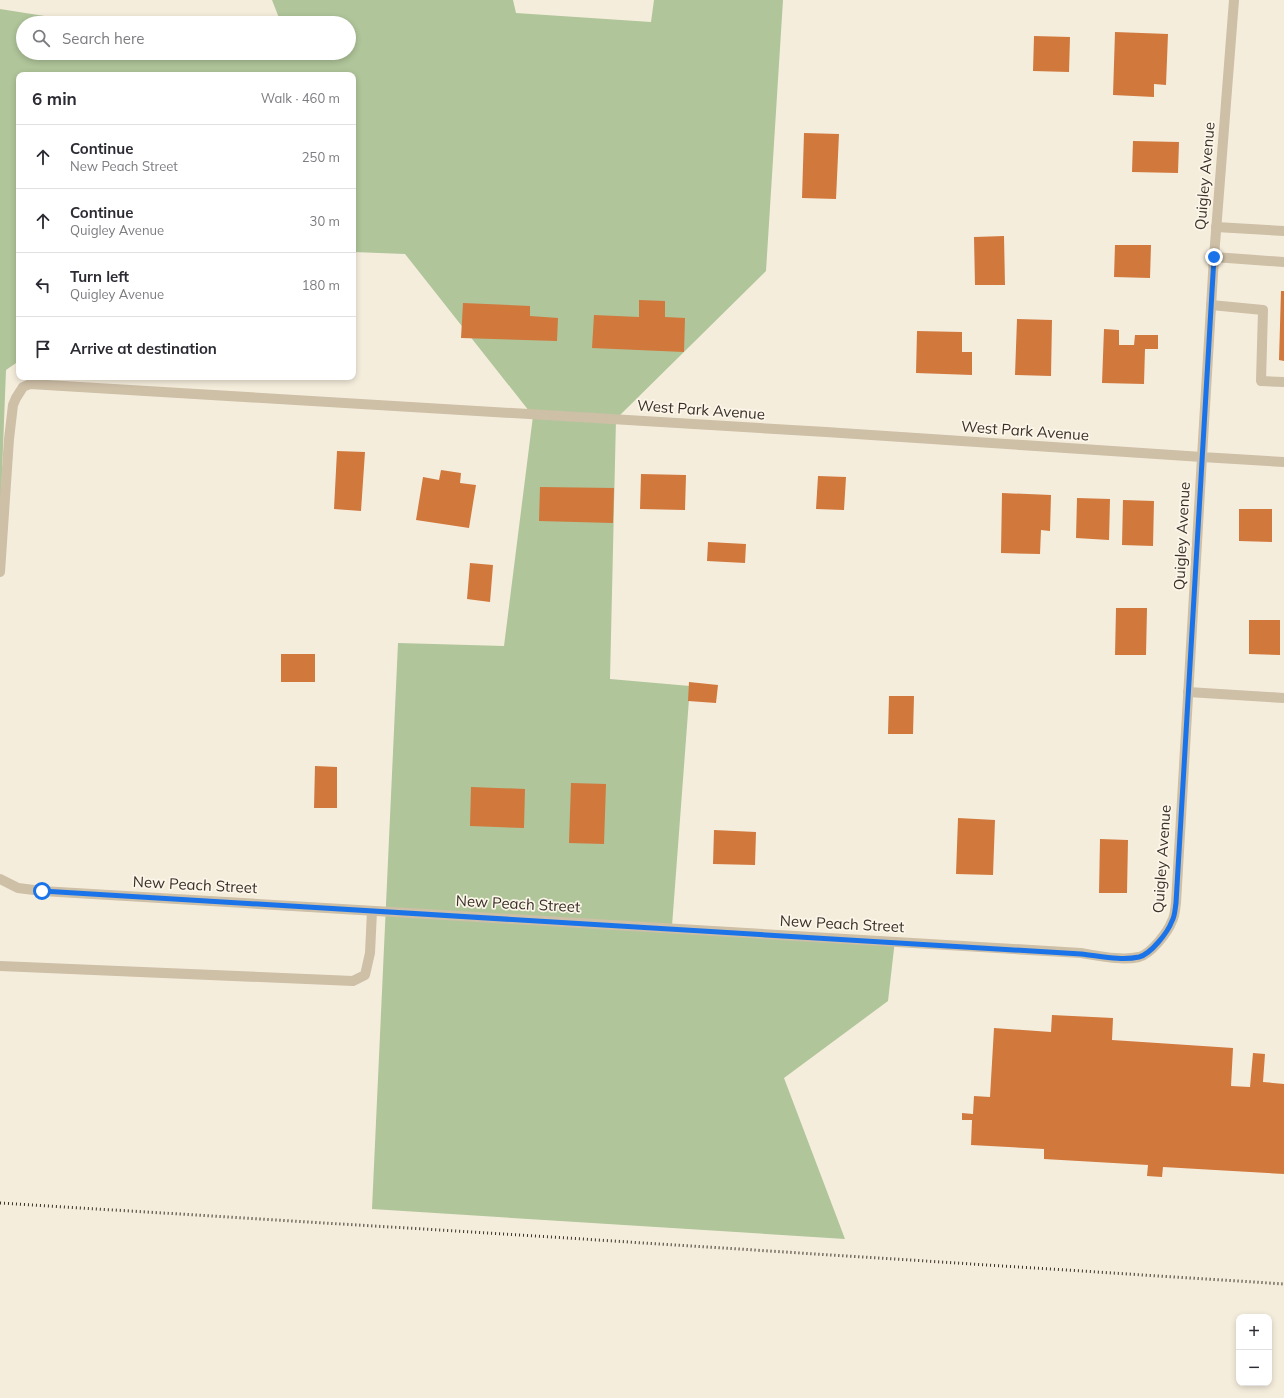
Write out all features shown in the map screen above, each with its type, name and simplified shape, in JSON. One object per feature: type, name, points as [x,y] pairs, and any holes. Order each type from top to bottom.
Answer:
[{"type":"street","name":"Quigley Avenue","points":[[1037,951],[1124,958],[1141,957],[1163,937],[1173,921],[1176,903],[1214,257],[1234,0]]},
{"type":"street","points":[[1216,227],[1284,231]]},
{"type":"street","points":[[1214,257],[1284,262]]},
{"type":"street","points":[[1211,305],[1263,310],[1261,381],[1284,382]]},
{"type":"street","name":"West Park Avenue","points":[[0,572],[9,439],[13,405],[23,387],[30,384],[826,432],[1284,462]]},
{"type":"street","points":[[1188,692],[1284,698]]},
{"type":"street","name":"New Peach Street","points":[[0,879],[18,888],[42,891],[1037,951]]},
{"type":"street","points":[[0,966],[353,982],[365,975],[370,953],[372,911]]},
{"type":"green space","points":[[272,0],[513,0],[516,13],[651,22],[654,0],[783,0],[766,271],[616,419],[610,679],[690,686],[672,926],[895,940],[888,1001],[784,1078],[845,1239],[372,1209],[398,643],[504,646],[533,416],[405,254],[356,252],[356,72],[16,72],[16,363],[6,370],[0,525],[0,9],[44,16],[16,16],[16,60],[356,60],[356,16],[278,16]]},
{"type":"building","points":[[1115,32],[1168,34],[1166,85],[1154,84],[1154,97],[1113,95]]},
{"type":"building","points":[[1034,36],[1070,37],[1069,72],[1033,71]]},
{"type":"building","points":[[804,133],[839,134],[836,199],[802,198]]},
{"type":"building","points":[[1133,141],[1179,142],[1178,173],[1132,172]]},
{"type":"building","points":[[1004,236],[1005,285],[975,285],[974,237]]},
{"type":"building","points":[[1115,245],[1151,245],[1150,278],[1114,277]]},
{"type":"building","points":[[1281,291],[1284,291],[1284,361],[1279,360]]},
{"type":"building","points":[[639,300],[665,301],[665,317],[685,318],[684,352],[592,348],[594,315],[639,317]]},
{"type":"building","points":[[463,303],[530,306],[530,316],[558,318],[557,341],[461,338]]},
{"type":"building","points":[[1017,319],[1052,320],[1051,376],[1015,375]]},
{"type":"building","points":[[1104,329],[1119,330],[1119,345],[1134,345],[1135,335],[1158,335],[1158,349],[1145,349],[1144,384],[1102,383]]},
{"type":"building","points":[[917,331],[962,332],[962,352],[972,352],[972,375],[916,373]]},
{"type":"building","points":[[337,451],[365,452],[361,511],[334,509]]},
{"type":"building","points":[[441,470],[461,473],[460,483],[476,485],[469,528],[416,520],[423,477],[439,480]]},
{"type":"building","points":[[641,474],[686,475],[685,510],[640,509]]},
{"type":"building","points":[[818,476],[846,477],[844,510],[816,509]]},
{"type":"building","points":[[540,487],[614,488],[613,523],[539,521]]},
{"type":"building","points":[[1002,493],[1051,495],[1050,531],[1041,530],[1040,554],[1001,553]]},
{"type":"building","points":[[1077,498],[1110,499],[1109,540],[1076,538]]},
{"type":"building","points":[[1123,500],[1154,501],[1153,546],[1122,545]]},
{"type":"building","points":[[1239,509],[1272,509],[1272,542],[1239,541]]},
{"type":"building","points":[[708,542],[746,544],[745,563],[707,561]]},
{"type":"building","points":[[470,563],[493,565],[490,602],[467,599]]},
{"type":"building","points":[[1116,608],[1147,608],[1146,655],[1115,655]]},
{"type":"building","points":[[1249,620],[1280,620],[1280,655],[1249,654]]},
{"type":"building","points":[[281,654],[315,654],[315,682],[281,682]]},
{"type":"building","points":[[689,682],[718,685],[716,703],[688,701]]},
{"type":"building","points":[[889,696],[914,696],[913,734],[888,734]]},
{"type":"building","points":[[315,766],[337,767],[337,808],[314,808]]},
{"type":"building","points":[[571,783],[606,784],[604,844],[569,843]]},
{"type":"building","points":[[471,787],[525,789],[524,828],[470,826]]},
{"type":"building","points":[[958,818],[995,820],[993,875],[956,874]]},
{"type":"building","points":[[714,830],[756,832],[755,865],[713,864]]},
{"type":"building","points":[[1100,839],[1128,840],[1127,893],[1099,893]]},
{"type":"building","points":[[1052,1015],[1113,1018],[1112,1040],[1233,1048],[1231,1086],[1250,1087],[1253,1053],[1265,1054],[1263,1082],[1284,1084],[1284,1174],[1163,1167],[1162,1177],[1147,1176],[1148,1165],[1044,1159],[1044,1149],[971,1145],[972,1120],[962,1120],[962,1113],[973,1114],[974,1096],[990,1097],[994,1028],[1051,1032]]},
{"type":"railway","points":[[0,1203],[1284,1284]]},
{"type":"route","points":[[42,891],[1081,954],[1124,958],[1141,957],[1163,937],[1173,921],[1176,903],[1214,257]]}]
